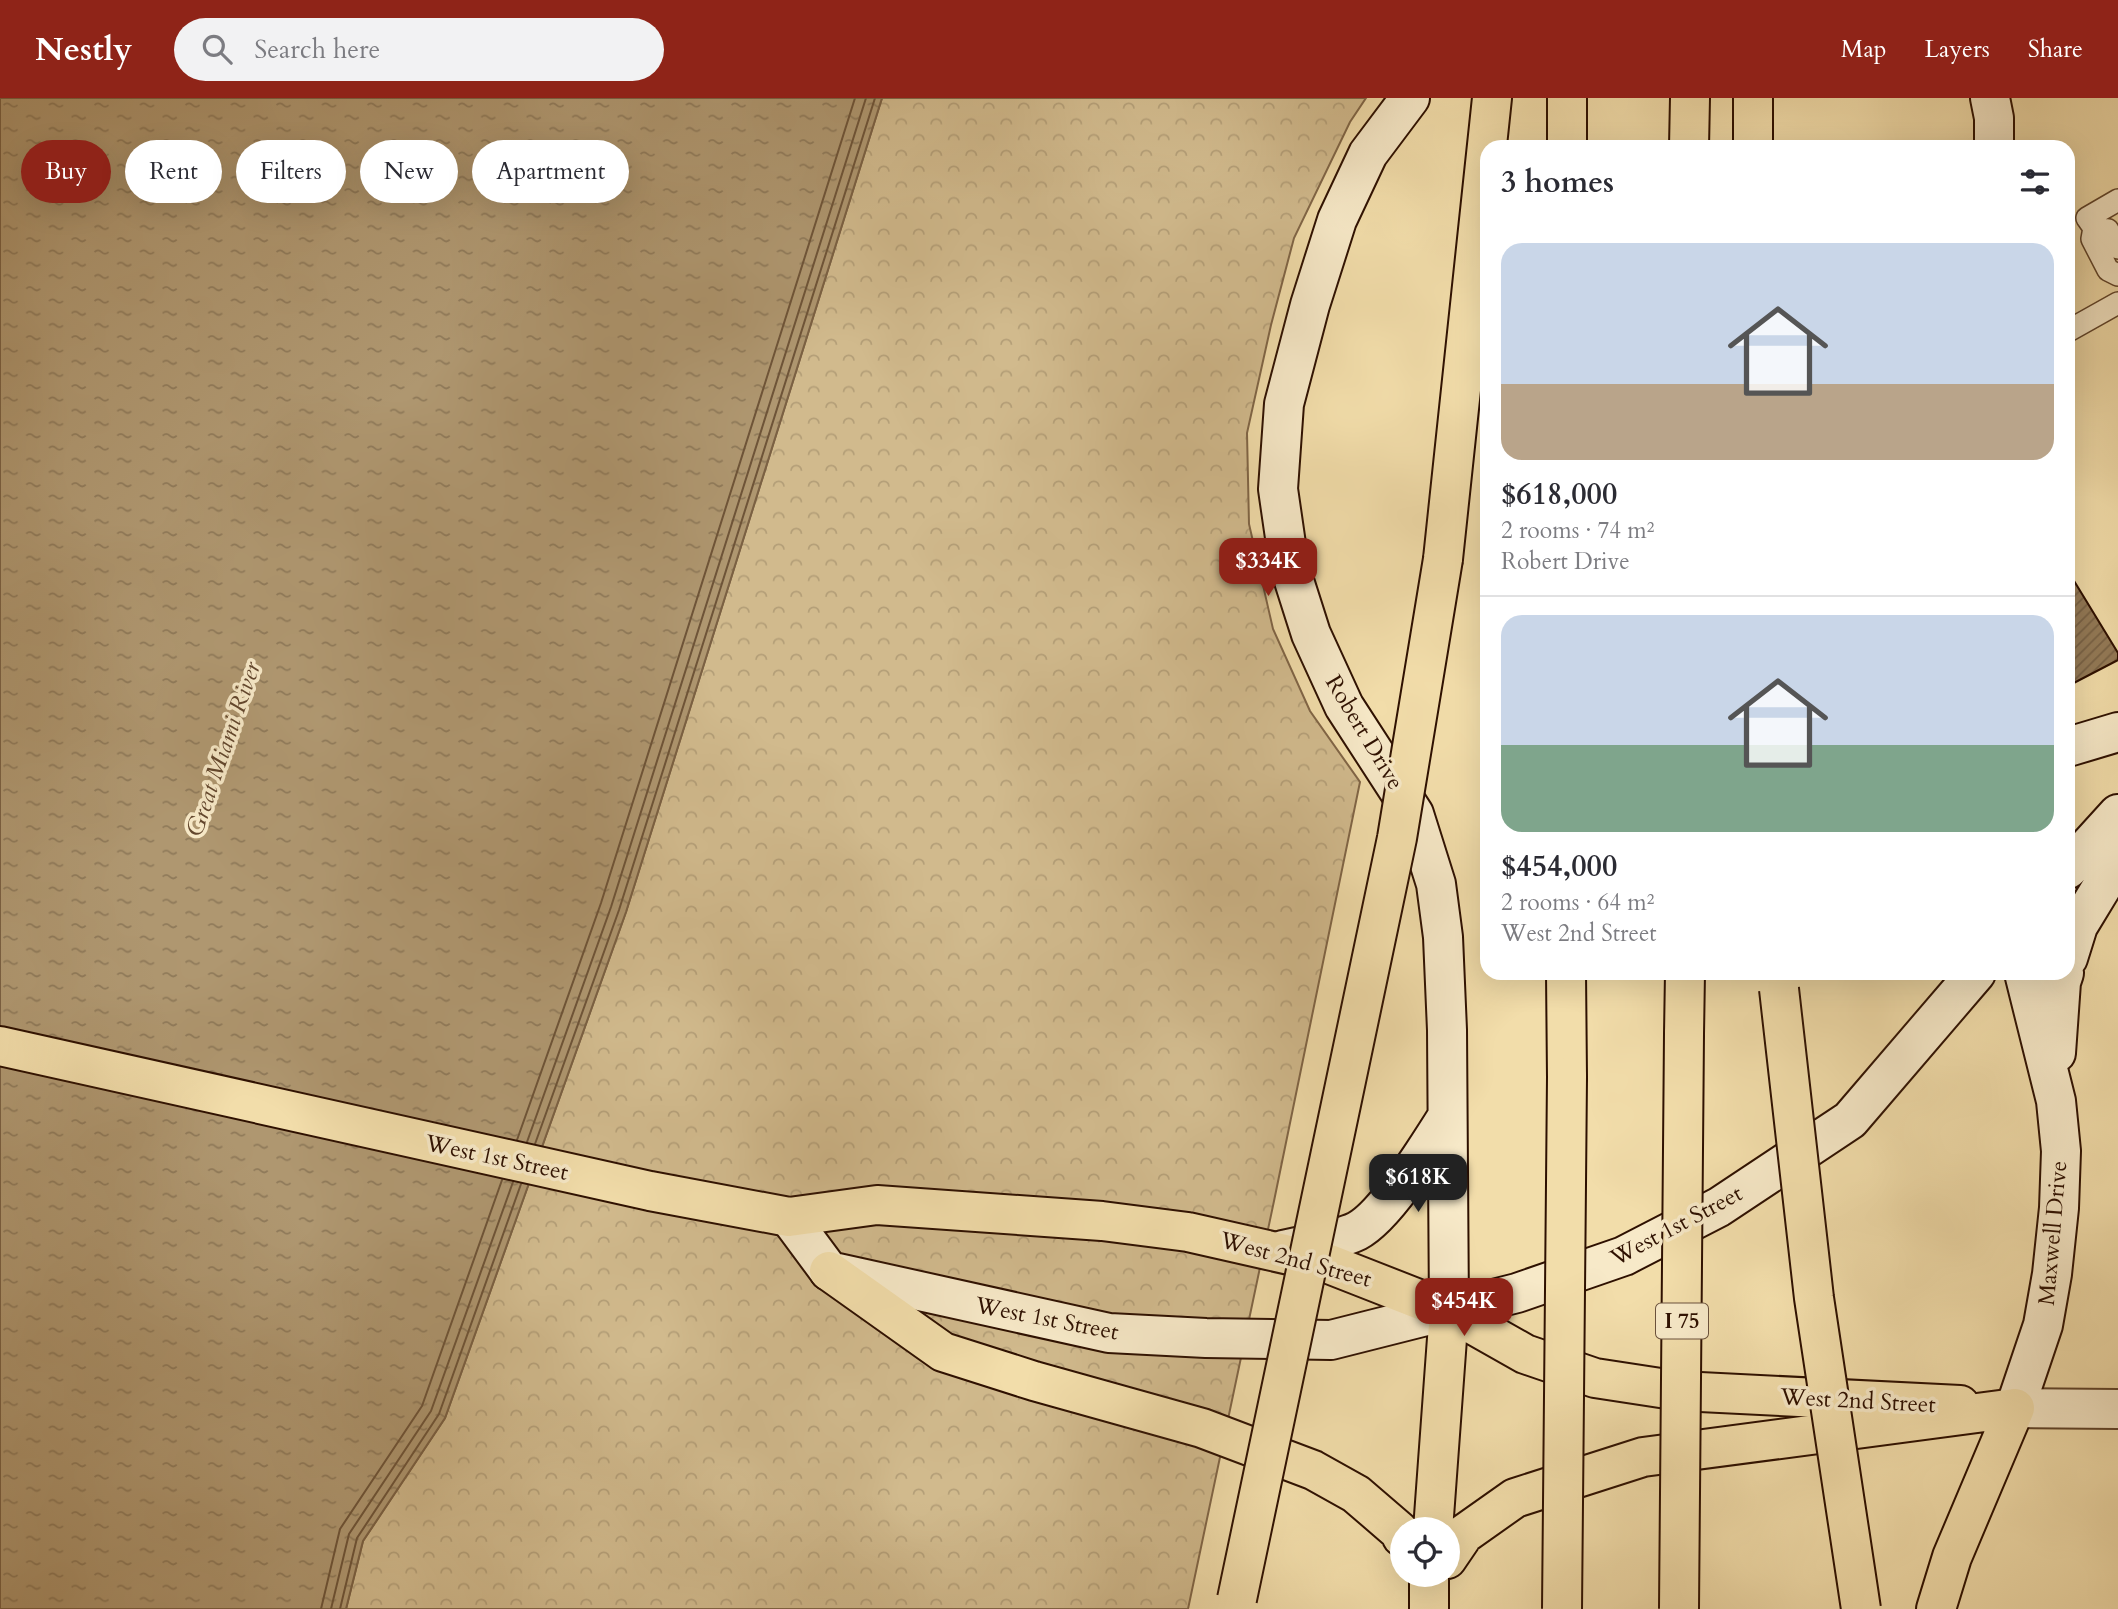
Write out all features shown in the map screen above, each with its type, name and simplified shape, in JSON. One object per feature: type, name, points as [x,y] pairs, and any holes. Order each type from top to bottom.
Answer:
[{"type":"main road","name":"Robert Drive","points":[[1410,98],[1368,154],[1337,220],[1310,305],[1284,404],[1278,489],[1289,565],[1311,634],[1344,706],[1414,814],[1436,884],[1443,937],[1447,1030],[1449,1311]]},
{"type":"main road","points":[[1689,140],[1690,98]]},
{"type":"main road","points":[[1753,98],[1754,140]]},
{"type":"main road","points":[[1990,98],[1994,140]]},
{"type":"main road","points":[[1567,99],[1567,140]]},
{"type":"main road","points":[[1488,140],[1491,109]]},
{"type":"main road","points":[[1236,1604],[1398,838],[1443,559],[1480,212]]},
{"type":"main road","points":[[2075,745],[2118,732]]},
{"type":"main road","points":[[2075,861],[2118,814]]},
{"type":"main road","points":[[2075,936],[2078,926],[2118,860]]},
{"type":"main road","points":[[1562,1609],[1566,980]]},
{"type":"main road","name":"I 75","points":[[1679,1609],[1685,980]]},
{"type":"main road","name":"West 1st Street","points":[[829,1271],[1109,1333],[1331,1340],[1449,1311],[1517,1293],[1624,1256],[1719,1207],[1850,1120],[1970,980]]},
{"type":"main road","name":"Maxwell Drive","points":[[2015,1408],[2043,1325],[2059,1208],[2061,1151],[2056,1101],[2026,980]]},
{"type":"main road","points":[[2056,1101],[2056,1035],[2063,980]]},
{"type":"main road","points":[[1779,981],[1814,1297],[1860,1609]]},
{"type":"main road","name":"West 1st Street","points":[[0,1046],[650,1191],[789,1217]]},
{"type":"main road","points":[[1280,1251],[1355,1232],[1371,1222],[1414,1167],[1447,1117]]},
{"type":"main road","name":"West 2nd Street","points":[[789,1217],[877,1205],[1102,1221],[1188,1232],[1329,1264],[1449,1311],[1525,1354],[1595,1378],[1680,1391],[2015,1408],[2118,1409]]},
{"type":"main road","points":[[789,1217],[829,1271],[943,1352],[1034,1381],[1202,1428],[1313,1470],[1356,1494],[1390,1523]]},
{"type":"main road","points":[[1434,1517],[1449,1311]]},
{"type":"main road","points":[[1460,1540],[1464,1534],[1515,1499],[1643,1457],[2015,1408]]},
{"type":"main road","points":[[1936,1609],[1952,1557],[2015,1408]]},
{"type":"lane","points":[[2118,200],[2087,218],[2094,229],[2092,239],[2108,270],[2118,275]]},
{"type":"lane","points":[[2094,229],[2108,230],[2118,248]]},
{"type":"lane","points":[[2075,327],[2118,303]]},
{"type":"green space","points":[[882,98],[1366,98],[1350,122],[1294,238],[1247,433],[1249,524],[1273,629],[1310,711],[1360,782],[1188,1609],[346,1609],[363,1541],[445,1418],[626,912]]},
{"type":"water","name":"Great Miami River","points":[[0,98],[882,98],[626,912],[445,1418],[363,1541],[346,1609],[0,1609]]},
{"type":"building","points":[[2075,582],[2118,653],[2118,660],[2075,682]]}]
